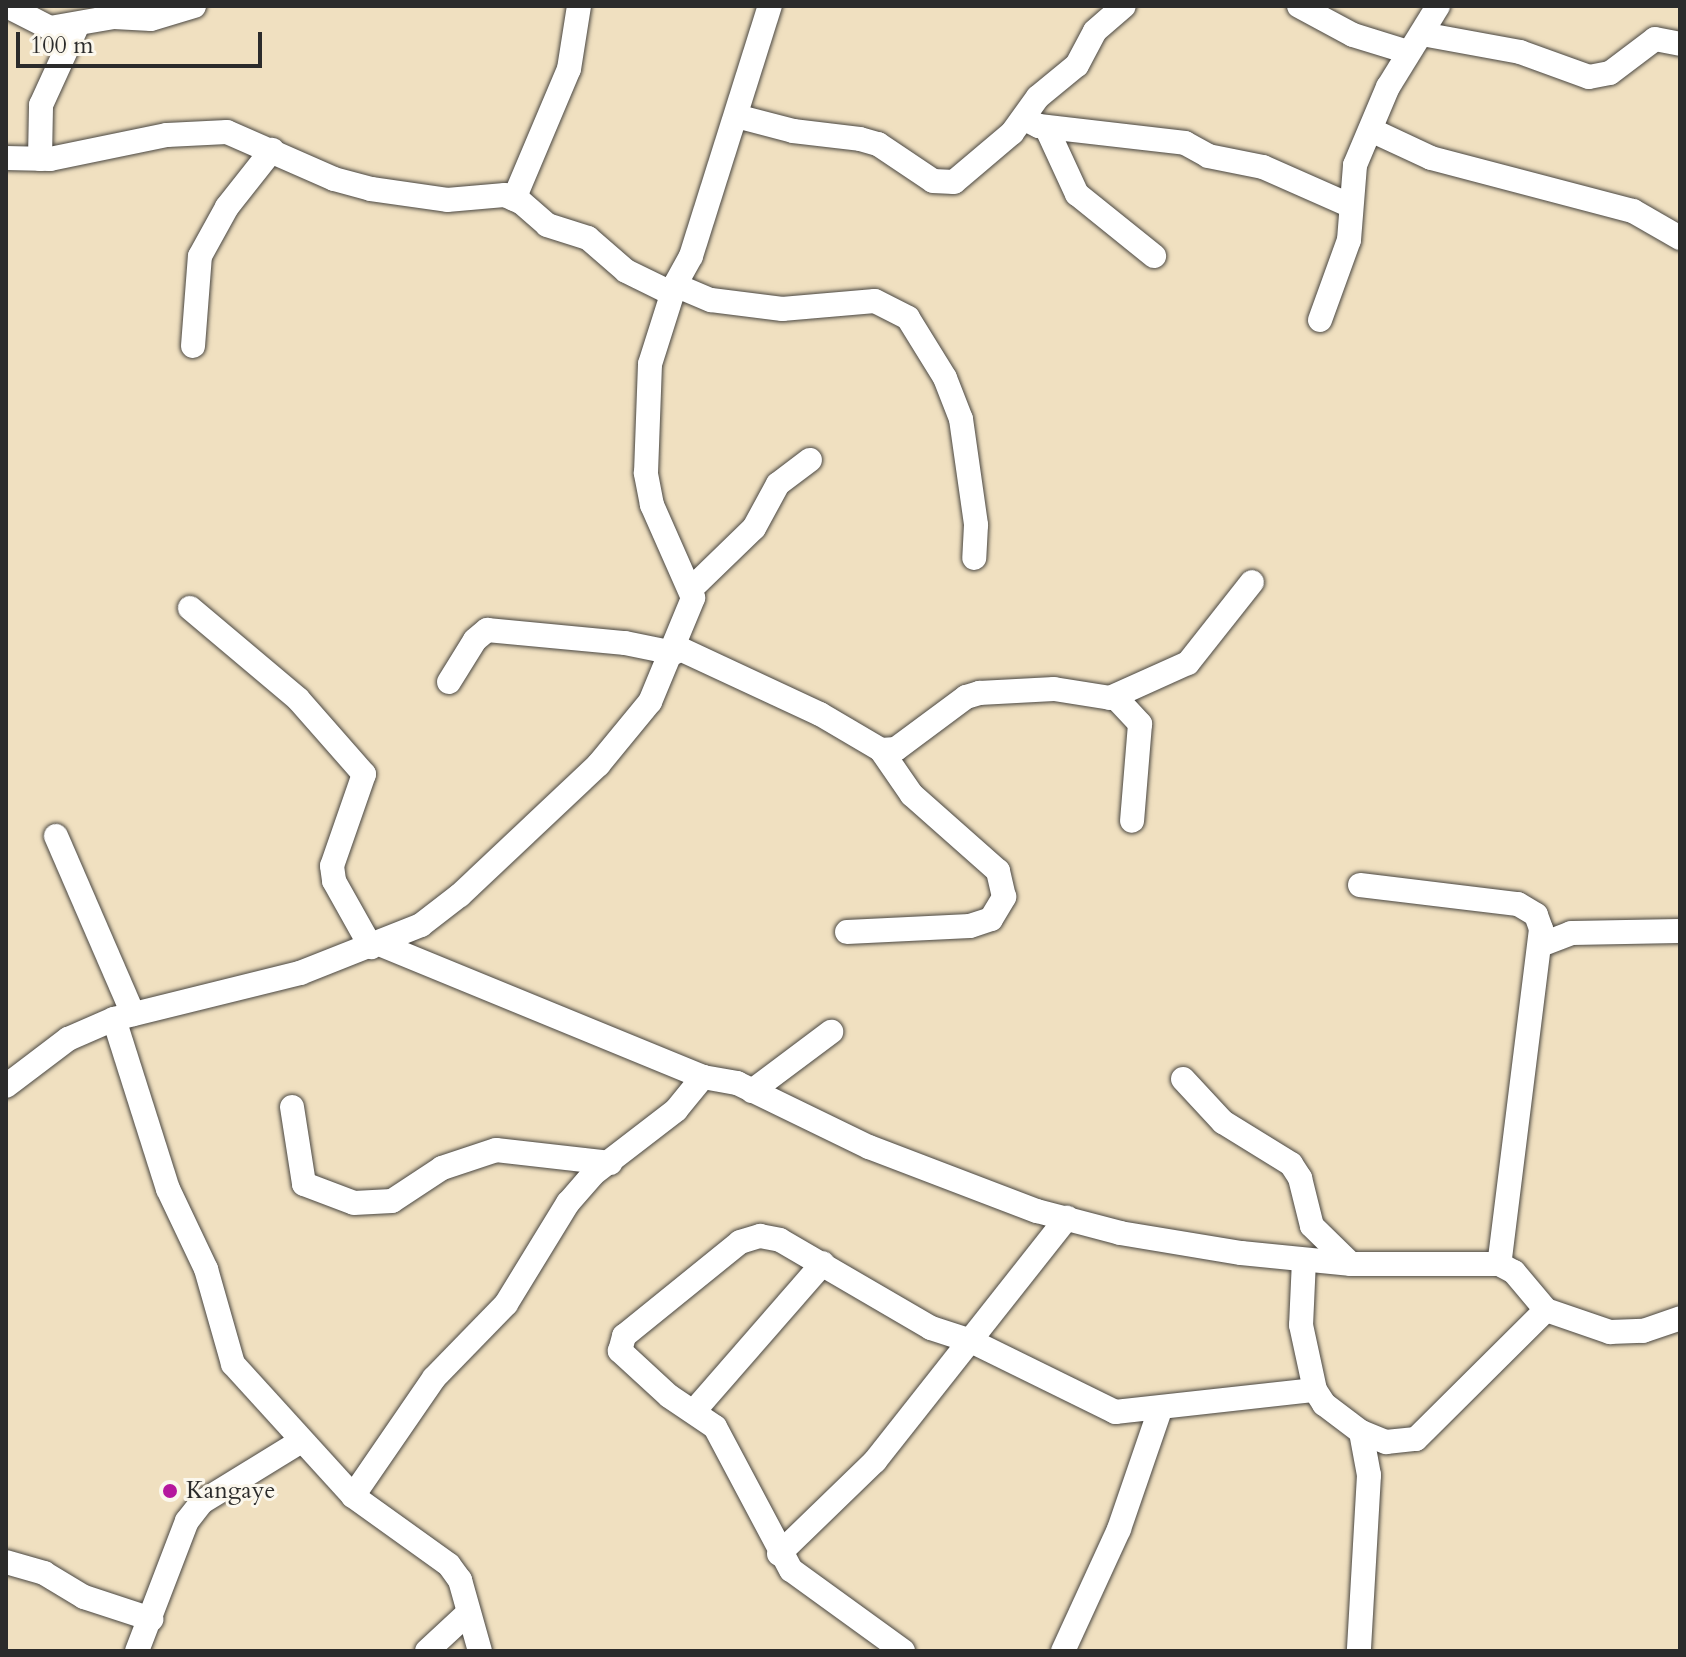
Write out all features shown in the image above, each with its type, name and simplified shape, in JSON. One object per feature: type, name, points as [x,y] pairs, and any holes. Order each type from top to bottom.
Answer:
[{"type":"street","points":[[7,6],[50,28],[131,16],[151,19],[194,6]]},
{"type":"street","points":[[514,199],[569,69],[579,6]]},
{"type":"street","points":[[6,1086],[58,1045],[123,1017],[300,973],[421,925],[460,895],[598,765],[650,702],[690,612],[692,588],[652,505],[646,473],[650,364],[674,290],[691,256],[770,6]]},
{"type":"street","points":[[1124,6],[1095,31],[1077,65],[1038,97],[1035,123],[1077,194],[1154,256]]},
{"type":"street","points":[[1299,6],[1353,35],[1520,52],[1589,77],[1610,73],[1655,39],[1680,44]]},
{"type":"street","points":[[1320,320],[1349,240],[1350,182],[1371,130],[1415,43],[1438,6]]},
{"type":"street","points":[[40,159],[41,105],[78,24]]},
{"type":"street","points":[[736,116],[878,144],[944,184],[964,176],[1035,123],[1185,143],[1208,156],[1263,167],[1349,205]]},
{"type":"street","points":[[6,158],[40,159],[207,130],[227,132],[334,179],[371,189],[447,200],[492,195],[514,199],[533,218],[588,238],[626,271],[674,290],[711,300],[782,309],[875,301],[908,318],[945,378],[961,419],[976,525],[974,558]]},
{"type":"street","points":[[1371,130],[1431,158],[1633,211],[1680,238]]},
{"type":"street","points":[[193,346],[200,256],[227,207],[272,150]]},
{"type":"street","points":[[692,588],[754,528],[778,484],[810,460]]},
{"type":"street","points":[[1110,698],[1188,663],[1252,582]]},
{"type":"street","points":[[190,608],[298,699],[364,774],[332,866],[334,881],[375,945],[703,1077],[752,1091],[913,1165],[1067,1218],[1120,1233],[1304,1260],[1351,1264],[1499,1264],[1514,1272],[1546,1310],[1610,1332],[1643,1331],[1680,1318]]},
{"type":"street","points":[[449,682],[475,640],[487,630],[675,650],[820,714],[881,750],[912,795],[998,871],[1004,897],[991,919],[970,926],[847,932]]},
{"type":"street","points":[[881,750],[896,749],[966,697],[979,693],[1054,689],[1110,698],[1128,706],[1140,724],[1132,821]]},
{"type":"street","points":[[56,836],[123,1017],[168,1189],[206,1269],[233,1364],[353,1496],[449,1565],[460,1580],[467,1614],[480,1651]]},
{"type":"street","points":[[1360,885],[1518,904],[1536,915],[1543,944],[1499,1264]]},
{"type":"street","points":[[1543,944],[1571,933],[1680,931]]},
{"type":"street","points":[[752,1091],[831,1032]]},
{"type":"street","points":[[353,1496],[434,1378],[506,1304],[568,1203],[610,1163],[676,1110],[703,1077]]},
{"type":"street","points":[[1183,1079],[1223,1122],[1291,1164],[1304,1190],[1312,1226],[1351,1264]]},
{"type":"street","points":[[292,1107],[304,1184],[354,1203],[392,1201],[442,1168],[496,1150],[610,1163]]},
{"type":"street","points":[[779,1554],[875,1461],[1067,1218]]},
{"type":"street","points":[[903,1651],[803,1584],[779,1554],[715,1427],[624,1357],[618,1346],[624,1336],[740,1242],[760,1236],[780,1240],[931,1328],[971,1341],[1115,1412],[1160,1410],[1315,1390]]},
{"type":"street","points":[[1304,1260],[1301,1325],[1315,1390],[1324,1404],[1361,1432],[1386,1442],[1416,1439],[1546,1310]]},
{"type":"street","points":[[694,1411],[823,1263]]},
{"type":"street","points":[[1063,1651],[1119,1529],[1160,1410]]},
{"type":"street","points":[[1359,1651],[1369,1475],[1361,1432]]},
{"type":"street","points":[[137,1651],[187,1521],[202,1502],[301,1441]]},
{"type":"street","points":[[6,1562],[44,1573],[84,1597],[151,1619]]},
{"type":"street","points":[[427,1651],[467,1614]]},
{"type":"place","name":"Kangaye","points":[[170,1491]]}]
